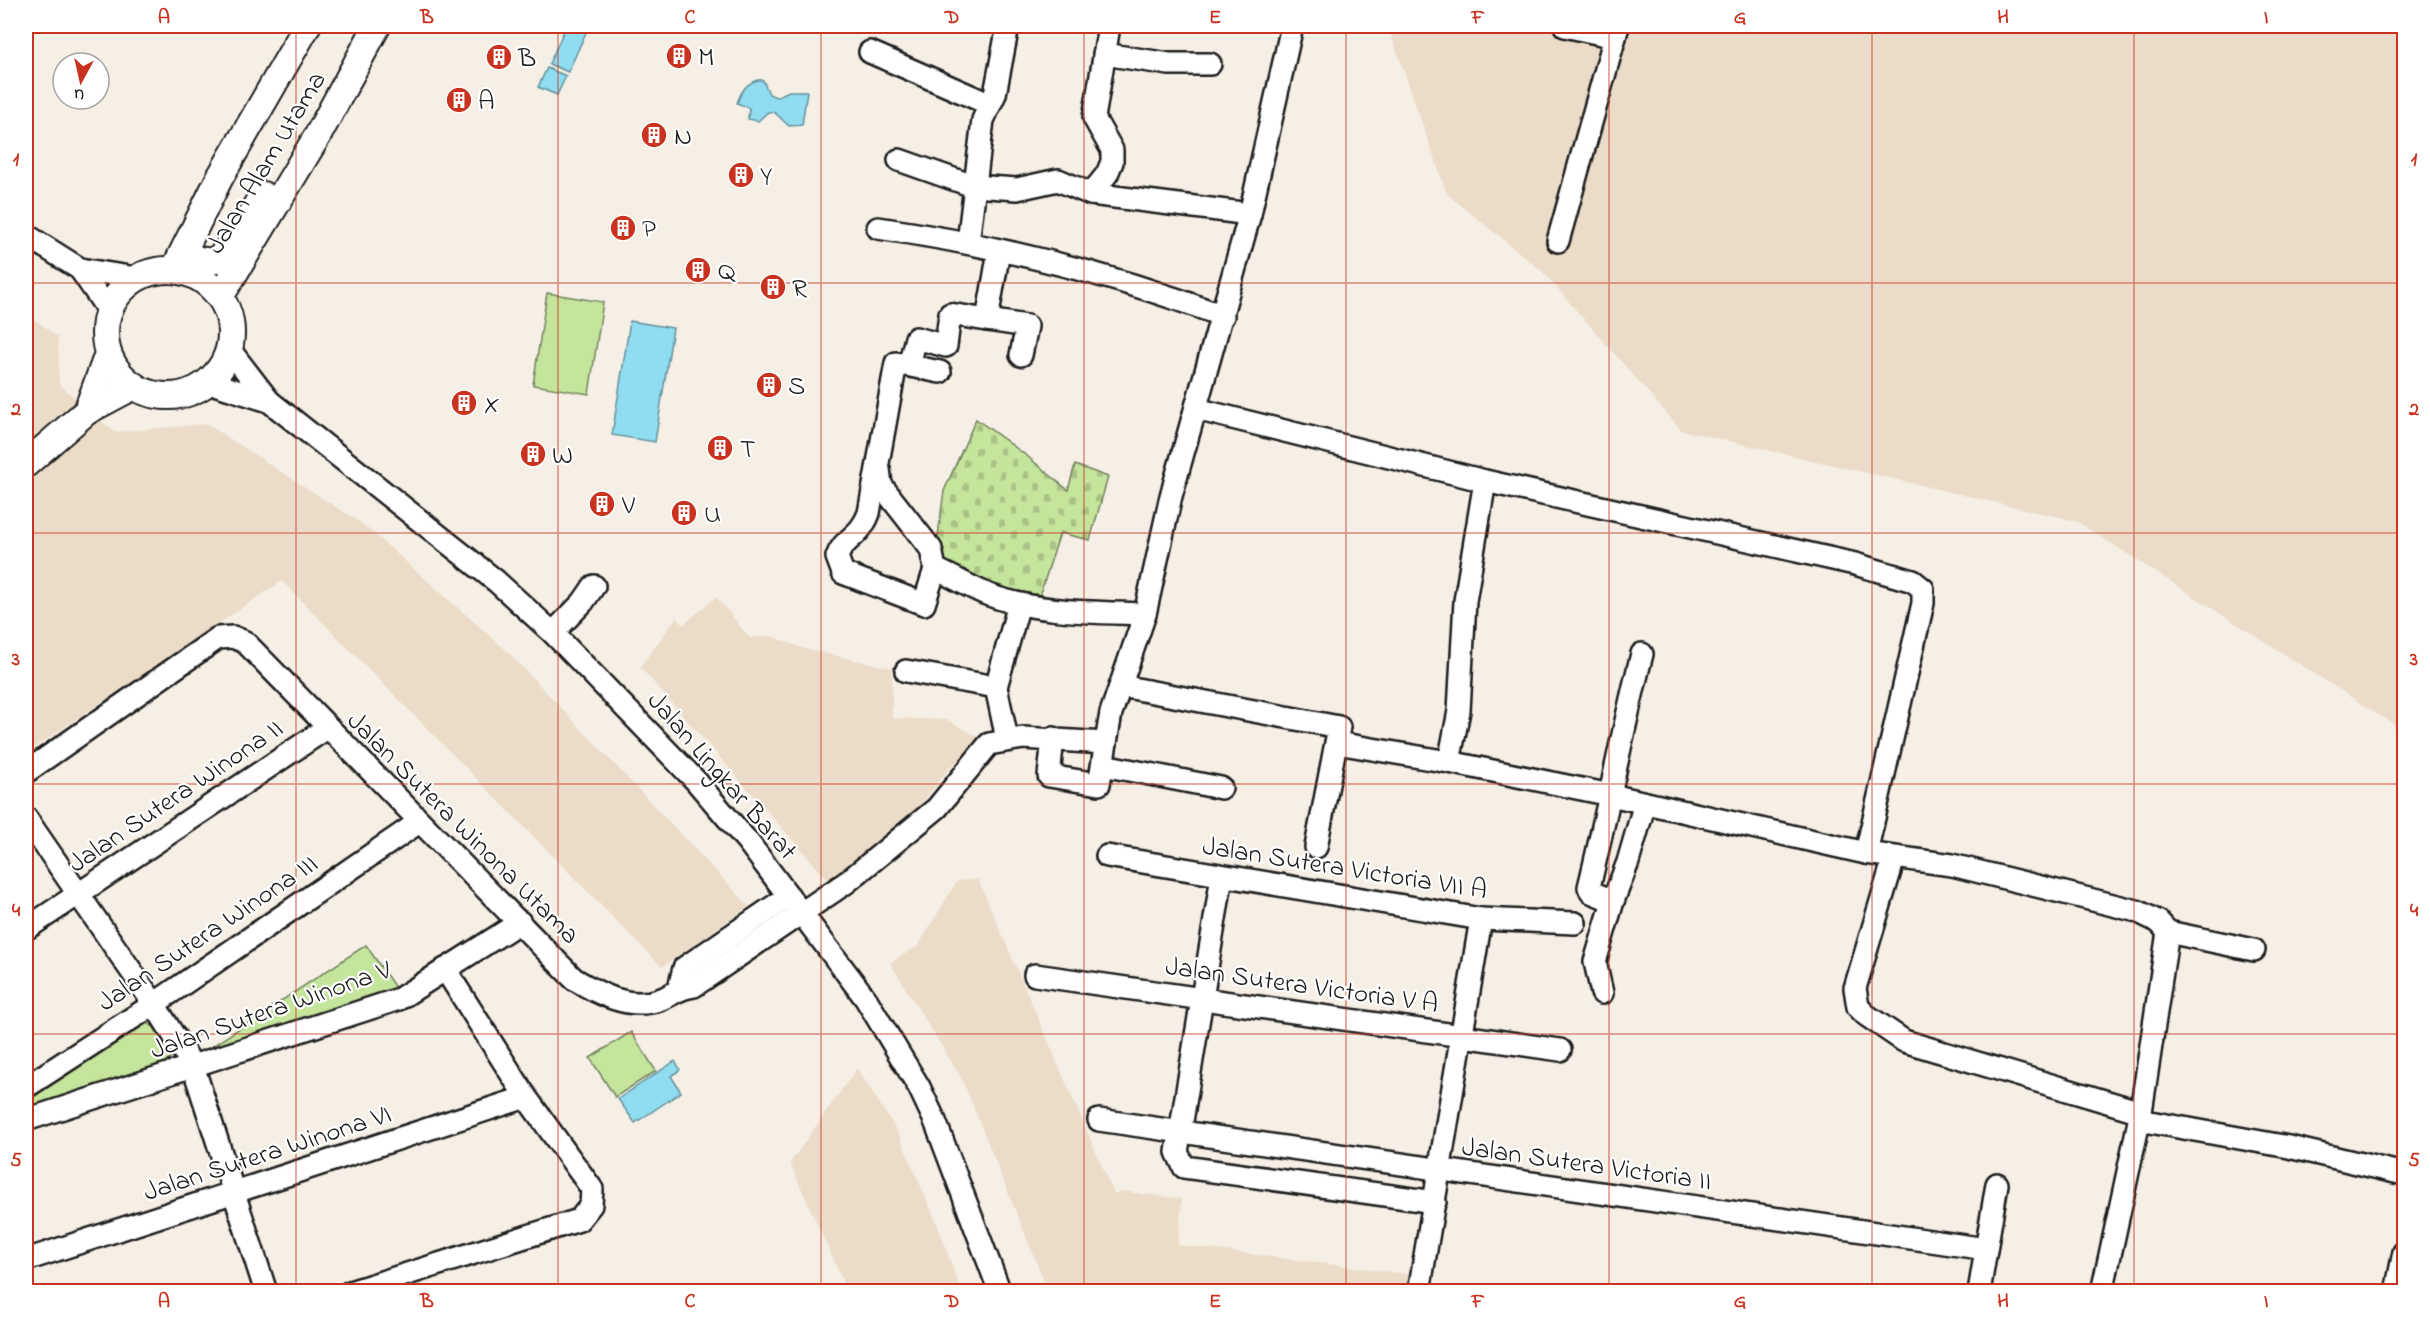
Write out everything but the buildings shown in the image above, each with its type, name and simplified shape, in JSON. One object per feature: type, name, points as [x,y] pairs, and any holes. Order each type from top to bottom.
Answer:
[{"type":"main road","name":"Jalan Alam Utama","points":[[174,270],[220,177],[307,26]]},
{"type":"main road","name":"Jalan Alam Utama","points":[[220,297],[302,162],[377,26]]},
{"type":"main road","points":[[186,247],[192,258],[205,262],[216,260],[225,251],[273,180],[302,162]]},
{"type":"main road","points":[[174,270],[200,279],[220,297],[228,313],[231,331],[229,350],[221,368],[208,382],[184,394],[158,395],[134,386],[118,372],[108,354],[104,332],[108,310],[119,292],[136,278],[154,271],[174,270]]},
{"type":"main road","points":[[87,411],[108,354]]},
{"type":"main road","points":[[26,464],[87,411],[134,386]]},
{"type":"street","points":[[968,243],[973,186],[983,120],[995,94],[1008,26]]},
{"type":"street","points":[[1091,194],[1107,174],[1112,162],[1112,150],[1094,118],[1109,26]]},
{"type":"street","points":[[1053,738],[1049,776],[1099,784],[1111,713],[1145,614],[1171,496],[1250,214],[1292,26]]},
{"type":"street","points":[[1558,241],[1616,31],[1565,26]]},
{"type":"street","points":[[870,52],[989,104]]},
{"type":"street","points":[[1104,54],[1169,64],[1210,64]]},
{"type":"street","points":[[899,160],[973,186],[1017,189],[1058,180],[1091,194],[1250,214]]},
{"type":"street","points":[[878,228],[968,243],[1113,277],[1223,316]]},
{"type":"street","points":[[26,235],[80,270],[108,310]]},
{"type":"street","points":[[987,320],[999,251]]},
{"type":"street","points":[[80,270],[136,278]]},
{"type":"street","points":[[909,365],[916,338],[946,346],[950,314],[1027,326],[1021,354]]},
{"type":"street","name":"Jalan Lingkar Barat","points":[[229,350],[269,401],[496,581],[553,633],[695,780],[796,904],[866,999],[919,1087],[935,1121],[1000,1292]]},
{"type":"street","points":[[879,469],[881,485],[931,549],[935,569],[924,604],[843,573],[838,567],[837,557],[840,546],[855,538],[866,522],[879,469],[896,363],[940,372]]},
{"type":"street","name":"Jalan Lingkar Barat","points":[[208,382],[269,401]]},
{"type":"street","points":[[1196,409],[1485,481],[1855,564],[1913,580],[1923,589],[1923,603],[1866,853]]},
{"type":"street","points":[[1449,762],[1459,711],[1465,601],[1485,481]]},
{"type":"street","points":[[935,569],[989,595],[1019,604],[1085,612],[1145,614]]},
{"type":"street","points":[[553,633],[583,602],[594,586]]},
{"type":"street","points":[[1019,604],[996,687],[1007,739],[1053,738],[1106,742]]},
{"type":"street","name":"Jalan Sutera Winona Utama","points":[[26,772],[218,638],[232,637],[245,642],[418,822],[520,922],[574,979],[607,998],[635,1002],[659,1000],[679,988],[684,968],[796,904],[847,882],[938,807],[989,744],[1007,739]]},
{"type":"street","points":[[1613,901],[1589,890],[1611,795],[1623,725],[1642,654]]},
{"type":"street","points":[[906,671],[996,687]]},
{"type":"street","points":[[1121,686],[1339,727],[1316,848]]},
{"type":"street","name":"Jalan Sutera Winona II","points":[[26,929],[327,728]]},
{"type":"street","points":[[1337,743],[1449,762],[1611,795],[1866,853],[1952,865],[2137,911],[2159,922],[2168,932],[2254,950]]},
{"type":"street","points":[[1103,765],[1221,788]]},
{"type":"street","points":[[1602,993],[1595,962],[1645,803]]},
{"type":"street","points":[[26,818],[154,1004],[193,1066],[266,1292]]},
{"type":"street","name":"Jalan Sutera Winona III","points":[[26,1088],[154,1004],[418,822]]},
{"type":"street","name":"Jalan Sutera Victoria VII A","points":[[1107,856],[1480,919],[1575,923]]},
{"type":"street","points":[[1894,858],[1855,988],[1858,1007],[1866,1016],[1904,1041],[2140,1116],[2404,1174]]},
{"type":"street","points":[[1222,876],[1200,999],[1177,1152],[1184,1167],[1435,1202]]},
{"type":"street","points":[[1419,1292],[1480,919]]},
{"type":"street","name":"Jalan Sutera Winona V","points":[[26,1120],[399,999],[520,922]]},
{"type":"street","points":[[2102,1292],[2140,1116],[2168,932]]},
{"type":"street","points":[[350,1292],[579,1220],[591,1204],[592,1189],[526,1097],[446,969]]},
{"type":"street","name":"Jalan Sutera Victoria V A","points":[[1035,975],[1560,1050]]},
{"type":"street","name":"Jalan Sutera Winona VI","points":[[26,1260],[526,1097]]},
{"type":"street","name":"Jalan Sutera Victoria II","points":[[1099,1120],[1986,1249]]},
{"type":"street","points":[[1979,1292],[1997,1184]]},
{"type":"street","points":[[2396,1292],[2404,1252]]},
{"type":"shaded area","points":[[1388,26],[2404,26],[2404,731],[2076,521],[1681,430],[1542,271],[1447,194]]},
{"type":"shaded area","points":[[26,313],[58,337],[59,384],[114,432],[207,424],[364,525],[507,651],[749,906],[662,967],[282,581],[26,753]]},
{"type":"shaded area","points":[[716,597],[750,638],[771,636],[805,649],[892,668],[892,718],[947,720],[984,740],[950,767],[915,812],[829,881],[640,667],[677,617],[683,625]]},
{"type":"shaded area","points":[[978,879],[1114,1194],[1121,1191],[1182,1199],[1178,1245],[1408,1274],[1406,1291],[1048,1291],[962,1079],[890,963],[918,946],[957,881]]},
{"type":"shaded area","points":[[857,1068],[898,1133],[936,1221],[961,1291],[847,1291],[790,1163]]},
{"type":"green space","points":[[547,293],[603,302],[589,394],[533,385]]},
{"type":"green space","points":[[976,419],[1027,456],[1068,490],[1075,465],[1108,477],[1090,540],[1060,533],[1039,598],[1003,591],[935,558],[944,491]]},
{"type":"green space","points":[[366,945],[396,989],[205,1051]]},
{"type":"green space","points":[[147,1023],[167,1042],[171,1057],[165,1065],[26,1108],[26,1102],[140,1024]]},
{"type":"green space","points":[[631,1032],[656,1071],[615,1097],[590,1058]]},
{"type":"water","points":[[566,26],[589,26],[568,72],[549,64]]},
{"type":"water","points":[[547,68],[566,76],[557,95],[538,87]]},
{"type":"water","points":[[758,80],[763,80],[769,94],[776,97],[789,91],[807,91],[802,125],[789,126],[774,112],[768,112],[758,121],[748,119],[749,108],[737,103],[744,88]]},
{"type":"water","points":[[630,321],[673,328],[655,442],[612,435]]},
{"type":"water","points":[[675,1061],[680,1070],[671,1076],[681,1092],[635,1123],[618,1099]]},
{"type":"place","name":"M","points":[[679,56]]},
{"type":"place","name":"B","points":[[499,57]]},
{"type":"place","name":"A","points":[[459,100]]},
{"type":"place","name":"N","points":[[654,135]]},
{"type":"place","name":"Y","points":[[741,175]]},
{"type":"place","name":"P","points":[[623,228]]},
{"type":"place","name":"Q","points":[[698,270]]},
{"type":"place","name":"R","points":[[773,287]]},
{"type":"place","name":"S","points":[[769,385]]},
{"type":"place","name":"X","points":[[464,403]]},
{"type":"place","name":"T","points":[[720,448]]},
{"type":"place","name":"W","points":[[533,454]]},
{"type":"place","name":"V","points":[[602,504]]},
{"type":"place","name":"U","points":[[684,513]]}]
